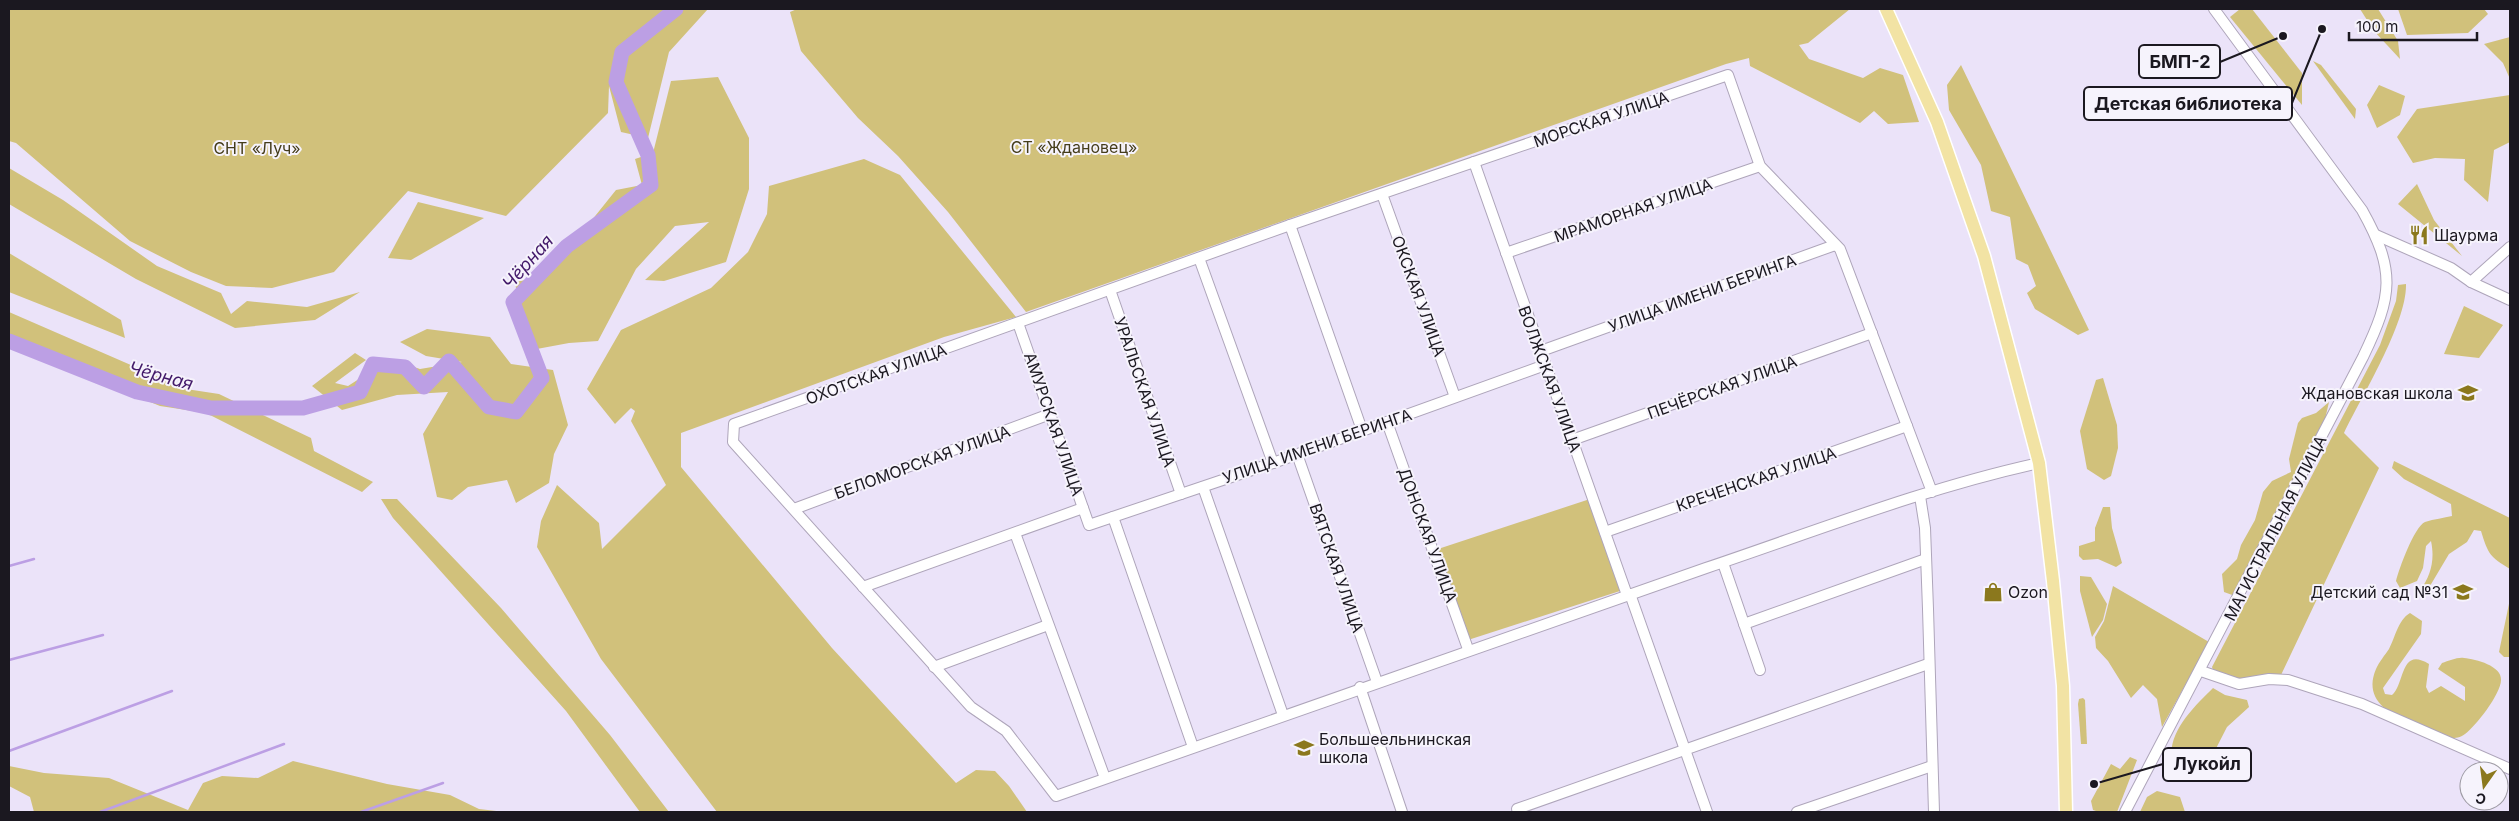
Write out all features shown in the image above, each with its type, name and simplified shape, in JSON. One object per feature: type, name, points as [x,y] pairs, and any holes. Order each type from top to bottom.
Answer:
[{"type":"main road","points":[[1886,9],[1937,122],[1984,256],[2039,463],[2063,686],[2066,812]]},
{"type":"street","name":"МАГИСТРАЛЬНАЯ УЛИЦА","points":[[2125,812],[2201,671],[2363,357],[2382,317],[2388,287],[2387,267],[2376,236],[2362,210],[2214,9]]},
{"type":"street","name":"МОРСКАЯ УЛИЦА","points":[[1290,225],[1728,75],[1760,166]]},
{"type":"street","name":"ВОЛЖСКАЯ УЛИЦА","points":[[1474,162],[1545,365],[1707,812]]},
{"type":"street","points":[[1760,166],[1840,249],[1932,492]]},
{"type":"street","name":"МРАМОРНАЯ УЛИЦА","points":[[1506,253],[1760,166]]},
{"type":"street","name":"ОКСКАЯ УЛИЦА","points":[[1382,194],[1455,397]]},
{"type":"street","points":[[1290,225],[1362,430]]},
{"type":"street","name":"ОХОТСКАЯ УЛИЦА","points":[[794,510],[733,442],[734,424],[1290,225]]},
{"type":"street","points":[[2376,236],[2451,268],[2472,282],[2510,300]]},
{"type":"street","name":"УЛИЦА ИМЕНИ БЕРИНГА","points":[[1540,351],[1835,245]]},
{"type":"street","points":[[2472,282],[2510,247]]},
{"type":"street","points":[[1199,258],[1273,463]]},
{"type":"street","name":"УРАЛЬСКАЯ УЛИЦА","points":[[1110,290],[1180,494]]},
{"type":"street","name":"АМУРСКАЯ УЛИЦА","points":[[1018,323],[1089,526]]},
{"type":"street","name":"ПЕЧЁРСКАЯ УЛИЦА","points":[[1572,440],[1872,333]]},
{"type":"street","name":"УЛИЦА ИМЕНИ БЕРИНГА","points":[[1089,526],[1273,463],[1545,365]]},
{"type":"street","name":"БЕЛОМОРСКАЯ УЛИЦА","points":[[794,510],[1050,414]]},
{"type":"street","name":"ДОНСКАЯ УЛИЦА","points":[[1387,422],[1468,649]]},
{"type":"street","name":"КРЕЧЕНСКАЯ УЛИЦА","points":[[1605,532],[1907,426]]},
{"type":"street","name":"ВЯТСКАЯ УЛИЦА","points":[[1297,454],[1377,682]]},
{"type":"street","points":[[794,510],[971,708],[1006,731],[1056,796],[1628,594],[1983,475],[2039,463]]},
{"type":"street","points":[[1203,487],[1283,715]]},
{"type":"street","points":[[1920,496],[1926,559],[1934,812]]},
{"type":"street","points":[[863,587],[1083,508]]},
{"type":"street","points":[[1113,517],[1193,747]]},
{"type":"street","points":[[1015,533],[1104,778]]},
{"type":"street","points":[[1744,624],[1926,559]]},
{"type":"street","points":[[1723,563],[1760,670]]},
{"type":"street","points":[[934,667],[1048,625]]},
{"type":"street","points":[[1520,812],[1517,808],[1928,664]]},
{"type":"street","points":[[2201,671],[2239,684],[2269,679],[2288,680],[2307,686],[2362,704],[2510,769]]},
{"type":"street","points":[[1360,688],[1402,812]]},
{"type":"street","points":[[1797,812],[1932,766]]},
{"type":"green space","name":"СНТ «Луч»","points":[[9,9],[708,9],[669,52],[648,138],[621,132],[609,86],[608,113],[506,216],[408,191],[334,272],[272,288],[226,286],[191,272],[130,241],[16,143],[9,141]]},
{"type":"green space","name":"СТ «Ждановец»","points":[[797,9],[1850,9],[1808,43],[1799,45],[1809,59],[1863,78],[1880,68],[1903,75],[1919,122],[1888,124],[1874,111],[1860,123],[1750,66],[1749,58],[1726,64],[1026,312],[948,212],[898,156],[858,118],[801,51],[790,12]]},
{"type":"green space","points":[[2240,9],[2252,9],[2302,73],[2302,105],[2230,17]]},
{"type":"green space","points":[[2360,9],[2378,9],[2398,41],[2400,59],[2374,31]]},
{"type":"green space","points":[[2398,9],[2484,9],[2488,14],[2468,33],[2407,35]]},
{"type":"green space","points":[[2510,37],[2510,79],[2503,63],[2484,44]]},
{"type":"green space","points":[[2313,61],[2321,65],[2356,109],[2355,119]]},
{"type":"green space","points":[[1961,65],[2089,330],[2078,335],[2035,309],[2027,293],[2036,286],[2028,265],[2016,259],[2010,217],[1991,211],[1981,165],[1949,110],[1947,85]]},
{"type":"green space","points":[[718,77],[749,138],[749,189],[726,262],[664,281],[645,280],[709,222],[675,226],[636,269],[598,341],[569,343],[526,351],[515,282],[547,276],[616,190],[642,185],[635,159],[653,153],[671,81]]},
{"type":"green space","points":[[2379,85],[2405,96],[2400,115],[2377,128],[2367,105]]},
{"type":"green space","points":[[2510,95],[2510,142],[2494,150],[2488,202],[2464,180],[2465,159],[2435,158],[2413,163],[2397,137],[2417,109]]},
{"type":"green space","points":[[864,159],[900,175],[1016,317],[944,337],[681,433],[681,467],[832,648],[956,783],[976,770],[995,771],[1009,786],[1027,812],[717,812],[601,659],[537,547],[541,521],[557,485],[599,523],[602,549],[666,485],[631,421],[635,411],[631,408],[615,424],[587,389],[621,330],[711,288],[748,252],[767,214],[769,186]]},
{"type":"green space","points":[[9,168],[63,200],[157,266],[221,293],[231,314],[247,301],[307,307],[360,292],[315,320],[235,328],[136,279],[9,204]]},
{"type":"green space","points":[[2417,184],[2434,220],[2462,256],[2398,204]]},
{"type":"green space","points":[[418,202],[484,218],[411,260],[388,258]]},
{"type":"green space","points":[[9,253],[121,320],[125,338],[9,292]]},
{"type":"green space","points":[[2406,284],[2404,300],[2392,339],[2344,433],[2379,468],[2281,675],[2240,681],[2214,673],[2212,667],[2380,345],[2396,301],[2398,285]]},
{"type":"green space","points":[[2464,306],[2503,325],[2479,358],[2444,354]]},
{"type":"green space","points":[[9,312],[186,389],[219,394],[311,438],[314,451],[373,482],[362,492],[206,413],[160,406],[84,375],[9,339]]},
{"type":"green space","points":[[427,329],[490,337],[511,364],[553,370],[568,425],[554,454],[549,483],[516,503],[507,480],[468,487],[452,500],[437,497],[423,434],[448,392],[397,395],[342,410],[312,386],[355,353],[366,360],[335,383],[348,386],[390,359],[420,369],[462,362],[426,356],[400,342]]},
{"type":"green space","points":[[2103,378],[2117,425],[2118,448],[2111,476],[2104,480],[2087,469],[2080,431],[2096,380]]},
{"type":"green space","points":[[2329,402],[2323,428],[2235,596],[2224,592],[2222,574],[2237,559],[2241,545],[2255,520],[2263,492],[2272,481],[2291,472],[2289,459],[2298,423],[2302,418],[2316,413]]},
{"type":"green space","points":[[2394,461],[2510,518],[2510,569],[2491,554],[2481,531],[2474,530],[2467,542],[2449,554],[2427,591],[2420,591],[2431,567],[2433,555],[2431,541],[2426,546],[2423,568],[2417,581],[2400,588],[2396,581],[2398,575],[2408,549],[2421,525],[2425,522],[2452,516],[2451,504],[2404,479],[2392,468]]},
{"type":"green space","points":[[381,499],[397,499],[501,608],[610,735],[669,812],[640,812],[566,711],[393,518]]},
{"type":"green space","points":[[1590,499],[1620,591],[1468,640],[1438,549]]},
{"type":"green space","points":[[2103,507],[2110,507],[2112,528],[2122,563],[2116,567],[2098,559],[2083,560],[2079,556],[2079,546],[2095,541],[2095,528]]},
{"type":"green space","points":[[2080,576],[2091,577],[2107,604],[2103,620],[2092,637],[2080,591]]},
{"type":"green space","points":[[2113,586],[2209,642],[2162,727],[2157,699],[2143,685],[2131,698],[2108,661],[2096,648],[2095,637],[2104,621]]},
{"type":"green space","points":[[2510,599],[2510,657],[2504,657],[2499,652]]},
{"type":"green space","points":[[2410,613],[2422,621],[2421,634],[2383,688],[2385,694],[2392,695],[2396,690],[2404,669],[2413,660],[2420,660],[2429,664],[2426,687],[2429,693],[2441,686],[2465,701],[2465,687],[2438,669],[2442,663],[2459,658],[2469,659],[2493,667],[2500,675],[2500,686],[2487,710],[2475,725],[2456,738],[2450,738],[2395,716],[2383,707],[2375,697],[2372,684],[2376,669],[2389,649],[2402,620]]},
{"type":"green space","points":[[2213,688],[2225,695],[2247,700],[2249,707],[2227,727],[2206,768],[2200,773],[2193,774],[2172,760],[2174,739],[2184,720]]},
{"type":"green space","points":[[2083,698],[2085,700],[2087,744],[2081,744],[2078,704],[2079,699]]},
{"type":"green space","points":[[2130,757],[2137,760],[2117,812],[2093,810],[2091,801],[2111,764],[2120,769]]},
{"type":"green space","points":[[293,761],[387,784],[450,795],[479,809],[505,812],[34,812],[30,797],[9,786],[9,766],[44,773],[109,778],[188,810],[203,783],[222,776],[258,778]]},
{"type":"green space","points":[[2157,791],[2180,797],[2185,812],[2140,812],[2147,797]]},
{"type":"waterway","name":"Чёрная","points":[[9,341],[137,392],[211,408],[303,408],[360,392],[373,364],[405,367],[424,387],[449,361],[489,407],[516,412],[542,378],[513,302],[567,246],[651,185],[648,155],[616,82],[622,52],[676,9]]},
{"type":"waterway","points":[[9,566],[34,559]]},
{"type":"waterway","points":[[9,660],[103,635]]},
{"type":"waterway","points":[[9,751],[172,691]]},
{"type":"waterway","points":[[100,812],[284,744]]},
{"type":"waterway","points":[[361,812],[443,783]]},
{"type":"place","name":"Детская библиотека","points":[[2322,29]]},
{"type":"place","name":"БМП-2","points":[[2283,36]]},
{"type":"place","name":"Шаурма","points":[[2419,235]]},
{"type":"place","name":"Ждановская школа","points":[[2468,393]]},
{"type":"place","name":"Ozon","points":[[1993,592]]},
{"type":"place","name":"Детский сад №31","points":[[2463,592]]},
{"type":"place","name":"Большеельнинская школа","points":[[1304,748]]},
{"type":"place","name":"Лукойл","points":[[2094,784]]}]
